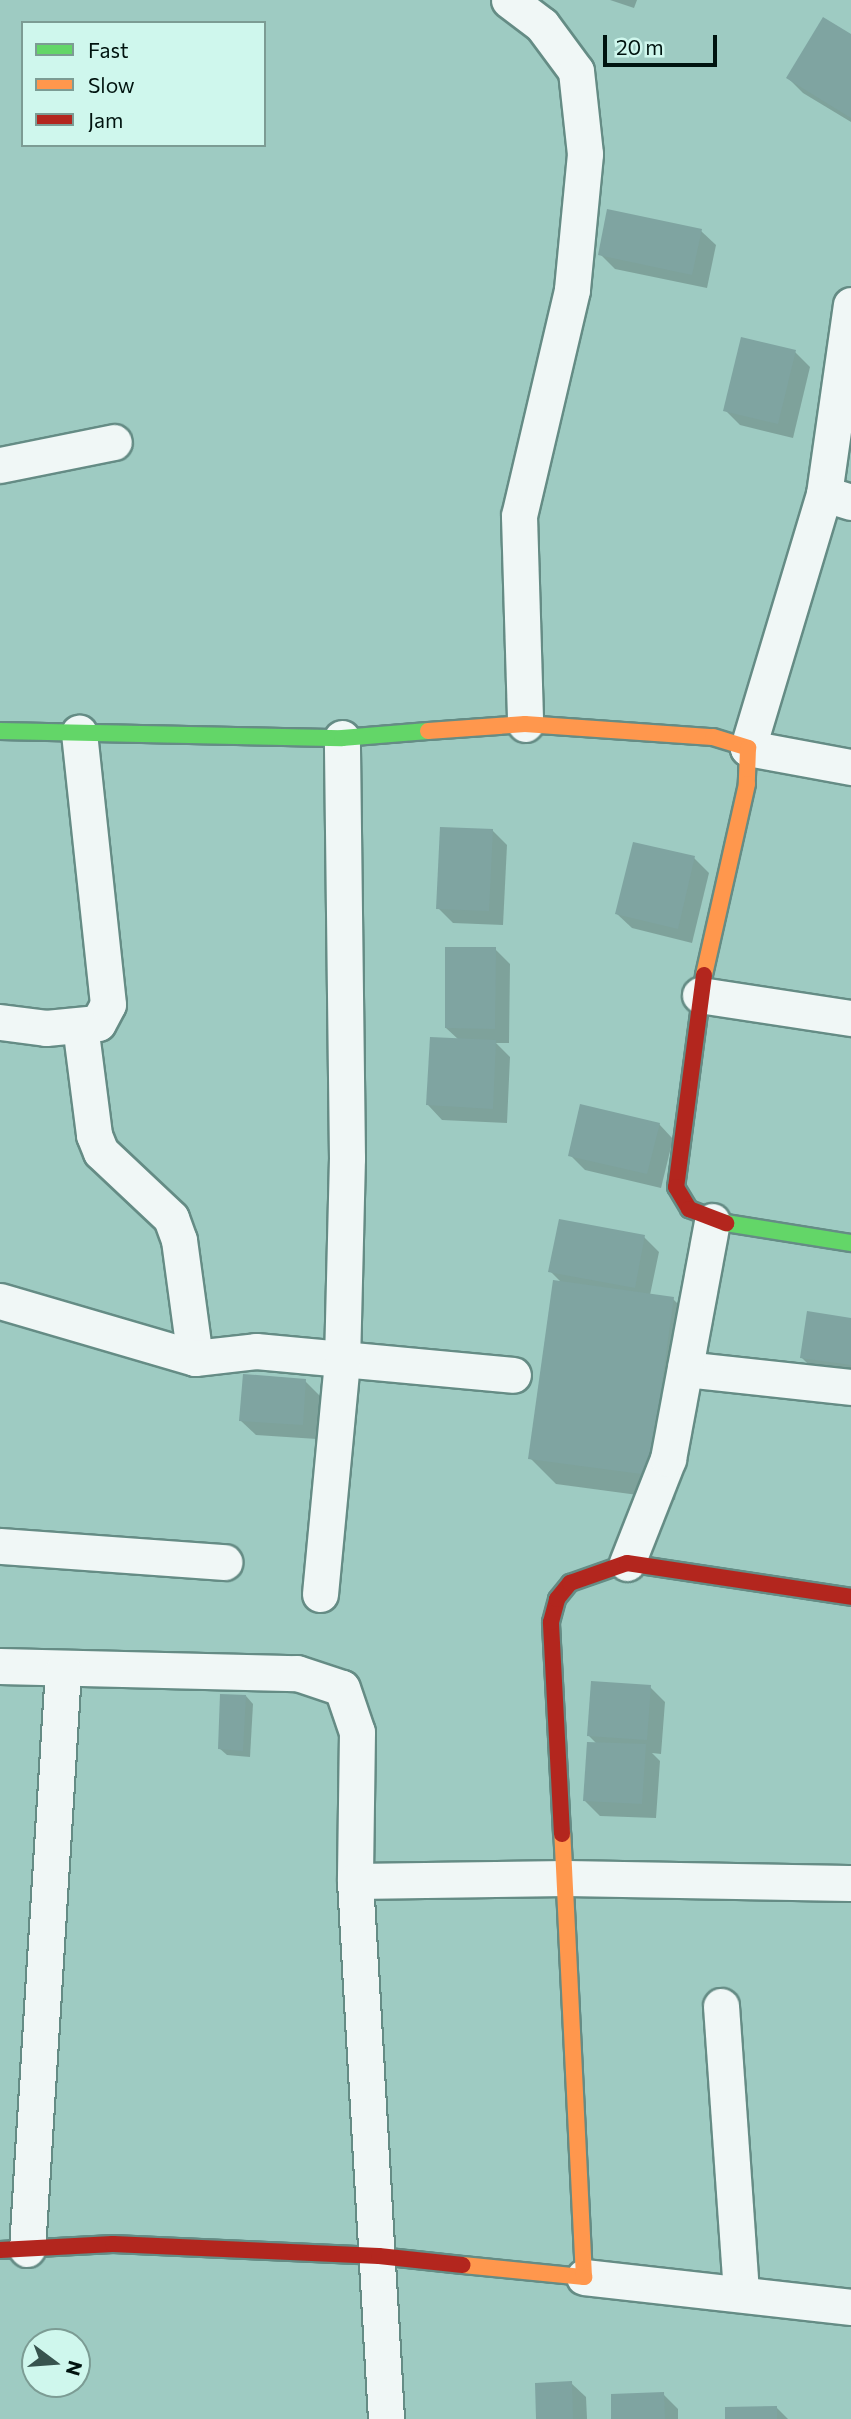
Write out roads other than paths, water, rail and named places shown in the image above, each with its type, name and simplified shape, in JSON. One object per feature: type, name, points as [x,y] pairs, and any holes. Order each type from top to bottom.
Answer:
[{"type":"street","points":[[513,1],[542,25],[576,71],[585,154],[572,290],[519,516],[525,724]]},
{"type":"street","points":[[851,305],[837,498],[748,748],[747,784],[700,995],[676,1187],[690,1209],[712,1221],[851,1243]]},
{"type":"street","points":[[0,465],[114,442]]},
{"type":"street","points":[[0,732],[342,738],[525,724],[713,737],[748,748],[851,767]]},
{"type":"street","points":[[0,1022],[46,1028],[98,1023],[108,1004],[79,733]]},
{"type":"street","points":[[320,1594],[342,1363],[347,1158],[342,738]]},
{"type":"street","points":[[700,995],[851,1018]]},
{"type":"street","points":[[80,1025],[94,1135],[101,1152],[171,1218],[179,1240],[195,1358]]},
{"type":"street","points":[[627,1563],[668,1459],[712,1221]]},
{"type":"street","points":[[0,1301],[195,1358],[256,1351],[342,1363],[513,1376]]},
{"type":"street","points":[[685,1369],[851,1387]]},
{"type":"street","points":[[0,1546],[224,1562]]},
{"type":"street","points":[[584,2277],[551,1622],[556,1599],[570,1583],[627,1563],[851,1597]]},
{"type":"street","points":[[0,1666],[63,1670],[297,1673],[342,1688],[357,1732],[355,1881],[379,2256],[386,2419]]},
{"type":"street","points":[[63,1670],[13,2249],[113,2244],[379,2256],[741,2292],[851,2307]]},
{"type":"street","points":[[355,1881],[566,1878],[851,1884]]},
{"type":"street","points":[[721,2006],[741,2292]]}]
